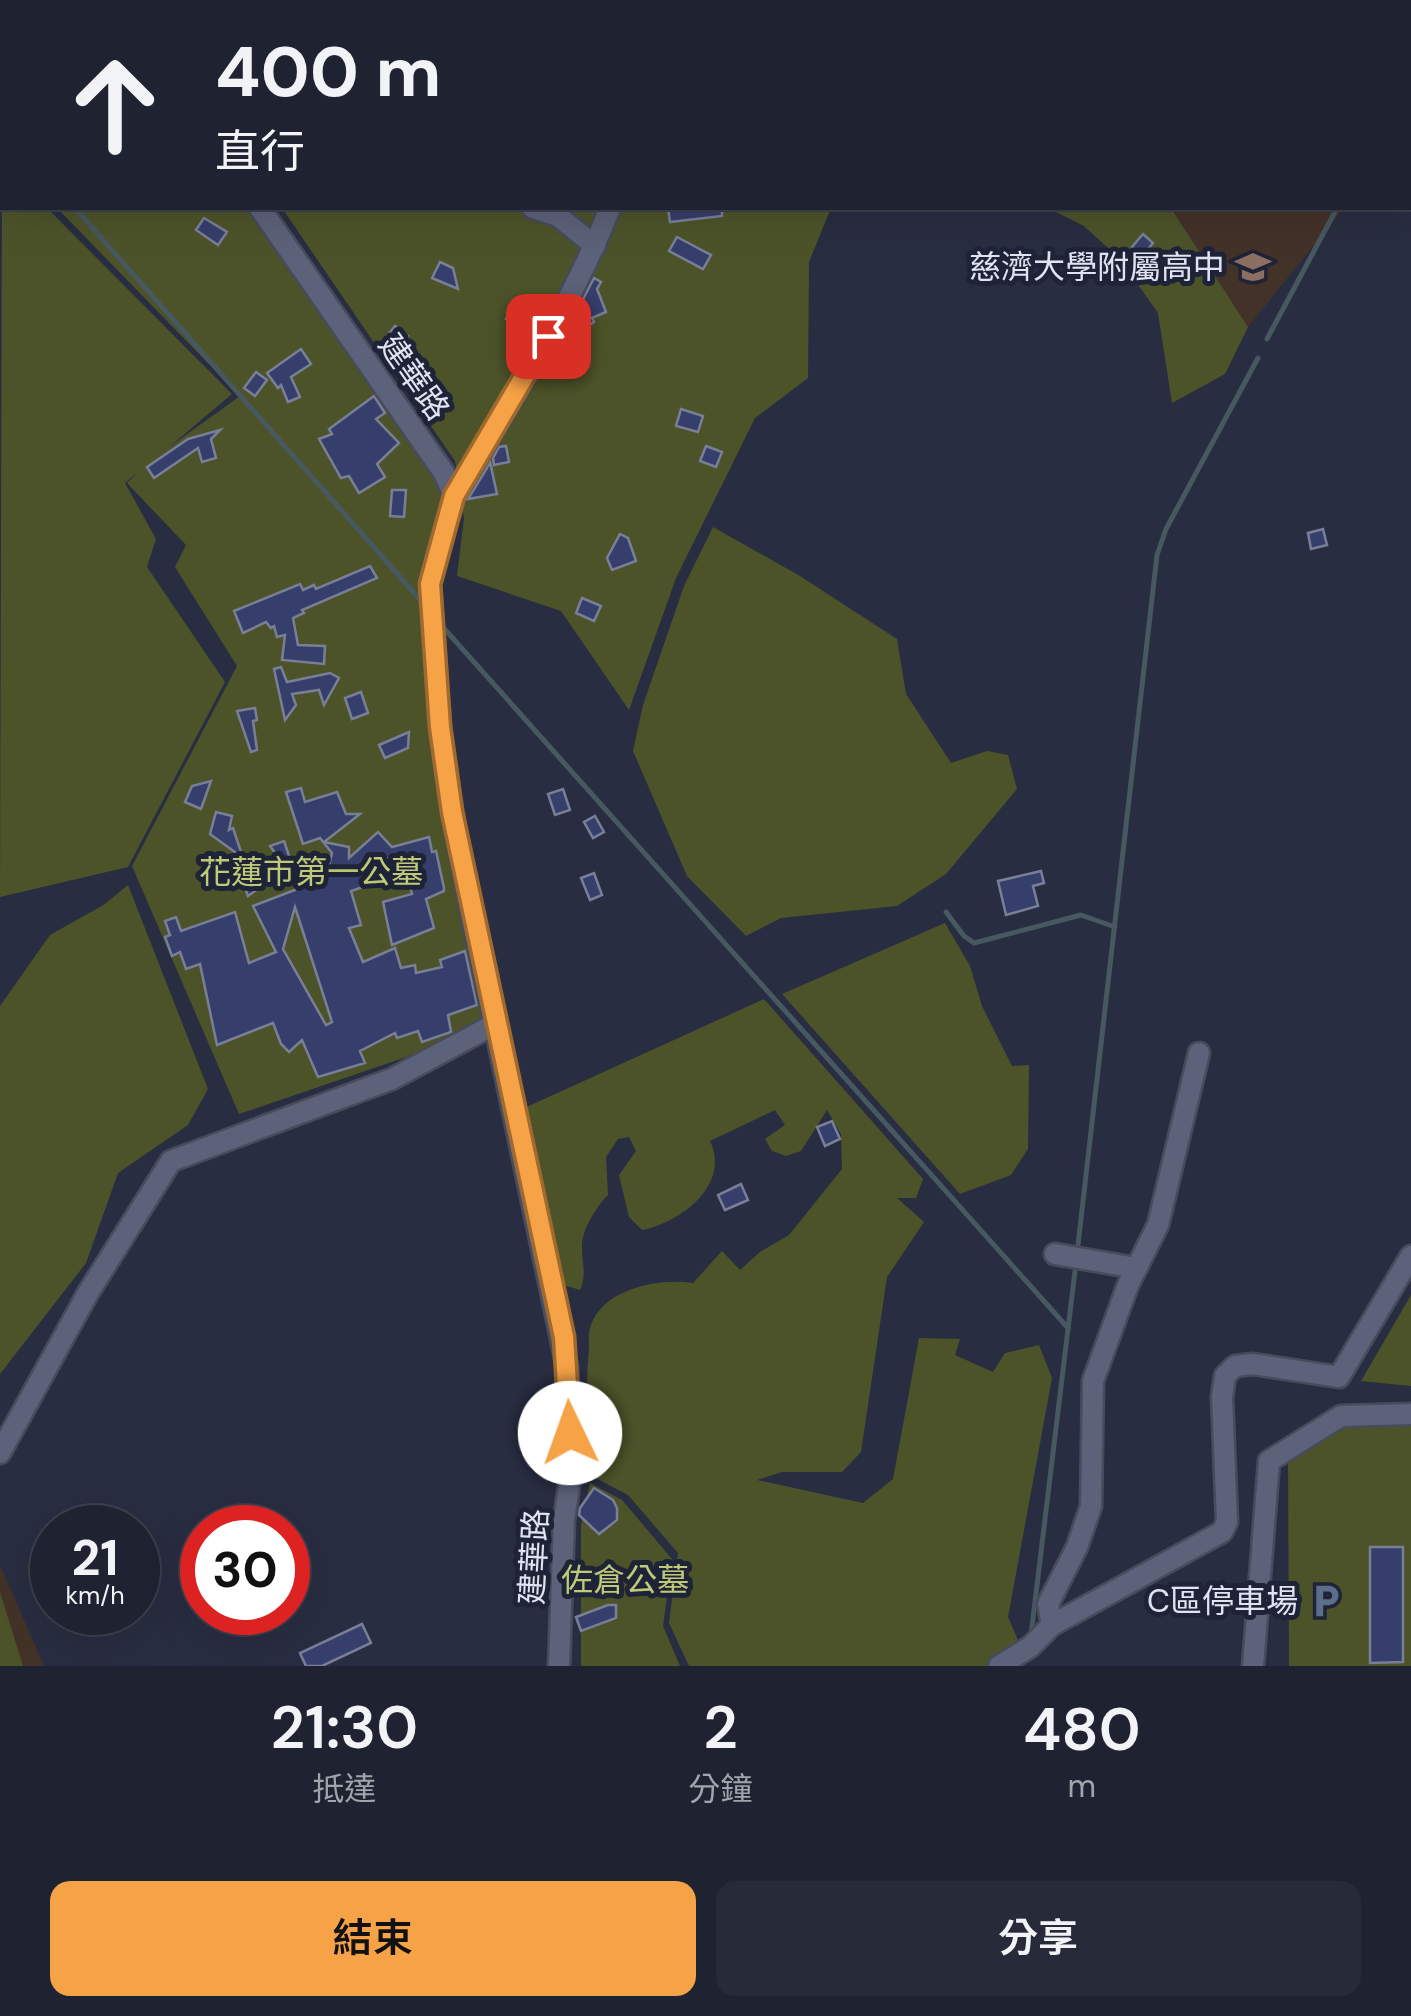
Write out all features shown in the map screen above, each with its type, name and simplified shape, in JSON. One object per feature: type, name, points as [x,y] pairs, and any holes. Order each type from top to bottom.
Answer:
[{"type":"street","name":"建華路","points":[[261,210],[444,473],[454,496],[430,584],[440,727],[455,830],[564,1337],[567,1367],[572,1466],[564,1520],[559,1666]]},
{"type":"street","points":[[540,210],[558,216],[595,246]]},
{"type":"street","points":[[454,496],[532,366],[595,246],[609,210]]},
{"type":"street","points":[[0,1453],[88,1293],[171,1161],[392,1079],[495,1024]]},
{"type":"street","points":[[1052,1625],[1048,1604],[1091,1506],[1093,1381],[1136,1268],[1158,1225],[1199,1052]]},
{"type":"street","points":[[1055,1254],[1136,1268]]},
{"type":"street","points":[[999,1666],[1030,1647],[1052,1625],[1222,1532],[1227,1522],[1224,1376],[1234,1366],[1253,1364],[1339,1377],[1411,1256]]},
{"type":"street","points":[[1254,1666],[1268,1461],[1341,1416],[1411,1414]]},
{"type":"shaded area","name":"慈濟大學附屬高中","points":[[1172,210],[1342,210],[1248,327]]},
{"type":"shaded area","points":[[0,1565],[44,1666],[0,1666]]},
{"type":"green space","name":"花蓮市第一公墓","points":[[2,210],[49,210],[232,394],[168,448],[240,396],[59,210],[258,210],[442,484],[446,506],[433,598],[497,1026],[239,1114],[132,866],[237,666],[175,567],[186,545],[127,483],[138,472],[125,483],[156,539],[147,567],[225,682],[128,867],[0,897]]},
{"type":"green space","points":[[283,210],[830,210],[809,262],[808,378],[755,418],[676,578],[629,710],[561,611],[457,576],[464,518],[455,461]]},
{"type":"green space","points":[[1052,210],[1172,210],[1248,327],[1225,374],[1172,403],[1158,313],[1120,259],[1084,226]]},
{"type":"green space","points":[[713,527],[800,576],[897,639],[906,694],[951,763],[987,751],[1008,755],[1017,789],[946,874],[897,906],[781,918],[746,936],[687,876],[633,751],[643,705],[684,586]]},
{"type":"green space","points":[[128,885],[208,1089],[188,1125],[118,1173],[86,1263],[0,1374],[0,1006],[50,935],[105,904]]},
{"type":"green space","points":[[945,923],[970,966],[982,1006],[1012,1066],[1029,1065],[1028,1149],[1011,1175],[960,1194],[782,994]]},
{"type":"green space","points":[[764,999],[923,1179],[916,1198],[897,1198],[924,1222],[887,1277],[861,1452],[842,1472],[782,1472],[757,1480],[863,1503],[893,1479],[919,1338],[960,1339],[955,1355],[993,1372],[1005,1353],[1039,1345],[1052,1378],[1008,1617],[1018,1640],[991,1666],[689,1666],[669,1623],[678,1553],[628,1495],[588,1474],[589,1333],[598,1312],[634,1288],[665,1282],[693,1283],[722,1251],[740,1270],[760,1252],[789,1235],[842,1169],[841,1134],[827,1110],[801,1151],[786,1156],[772,1151],[765,1139],[785,1125],[775,1110],[710,1141],[715,1157],[708,1187],[686,1210],[642,1230],[629,1217],[619,1175],[636,1151],[629,1137],[618,1139],[606,1157],[608,1195],[584,1234],[580,1290],[564,1285],[553,1254],[520,1110]]},
{"type":"green space","points":[[1411,1295],[1411,1386],[1361,1381]]},
{"type":"green space","points":[[1411,1421],[1411,1666],[1289,1666],[1288,1457],[1323,1422]]},
{"type":"green space","name":"佐倉公墓","points":[[590,1483],[622,1500],[672,1559],[663,1626],[680,1666],[581,1666],[581,1525]]},
{"type":"green space","points":[[0,1592],[23,1666],[0,1666]]},
{"type":"building","points":[[668,210],[722,210],[722,216],[670,222]]},
{"type":"building","points":[[204,218],[227,232],[218,245],[196,230]]},
{"type":"building","points":[[1143,234],[1153,243],[1142,256],[1132,247]]},
{"type":"building","points":[[677,237],[711,255],[703,269],[669,251]]},
{"type":"building","points":[[440,262],[453,268],[458,289],[432,278]]},
{"type":"building","points":[[594,278],[601,282],[597,289],[606,312],[592,318],[594,322],[577,333],[571,344],[562,339]]},
{"type":"building","points":[[516,302],[527,309],[518,325],[506,319]]},
{"type":"building","points":[[395,326],[408,336],[401,346],[387,336]]},
{"type":"building","points":[[301,349],[311,364],[291,377],[300,397],[288,402],[281,385],[278,388],[267,373]]},
{"type":"building","points":[[256,372],[267,380],[255,396],[244,388]]},
{"type":"building","points":[[374,396],[385,413],[376,419],[399,443],[377,464],[385,477],[359,493],[349,476],[341,478],[319,439],[332,434],[329,429]]},
{"type":"building","points":[[681,409],[703,416],[698,432],[676,426]]},
{"type":"building","points":[[220,430],[211,439],[216,458],[202,462],[198,448],[154,478],[147,467],[188,439]]},
{"type":"building","points":[[506,446],[509,462],[494,465],[499,447]]},
{"type":"building","points":[[706,446],[722,452],[716,467],[700,461]]},
{"type":"building","points":[[490,462],[497,494],[468,499],[487,468]]},
{"type":"building","points":[[392,490],[406,490],[404,517],[390,516]]},
{"type":"building","points":[[1323,529],[1327,545],[1311,549],[1308,533]]},
{"type":"building","points":[[620,534],[628,538],[636,561],[612,570],[607,558]]},
{"type":"building","points":[[370,566],[377,578],[302,610],[304,613],[293,618],[298,645],[325,646],[324,664],[282,660],[285,635],[277,637],[274,626],[271,628],[266,622],[243,633],[234,611],[300,584],[303,590],[314,585],[316,589]]},
{"type":"building","points":[[582,598],[601,606],[594,621],[576,613]]},
{"type":"building","points":[[281,667],[287,682],[330,673],[339,678],[324,705],[319,690],[292,694],[296,705],[285,720],[274,669]]},
{"type":"building","points":[[361,692],[368,713],[352,719],[345,698]]},
{"type":"building","points":[[255,708],[257,750],[251,752],[237,711]]},
{"type":"building","points":[[409,732],[408,748],[385,758],[379,745]]},
{"type":"building","points":[[211,781],[201,809],[185,802],[192,786]]},
{"type":"building","points":[[301,788],[305,802],[337,792],[346,814],[360,814],[324,842],[349,847],[349,858],[378,832],[392,847],[429,837],[444,888],[426,899],[434,928],[392,945],[383,902],[412,894],[402,857],[396,860],[394,856],[361,867],[366,886],[351,891],[361,925],[349,928],[363,962],[395,948],[401,968],[415,965],[416,973],[442,967],[440,960],[465,951],[477,1005],[448,1015],[451,1032],[422,1042],[418,1031],[397,1038],[395,1033],[360,1051],[365,1063],[318,1077],[302,1040],[289,1052],[281,1044],[273,1023],[217,1045],[200,964],[186,969],[180,952],[172,956],[165,937],[170,935],[165,921],[176,917],[181,931],[235,912],[249,963],[276,952],[253,906],[326,878],[332,853],[320,838],[303,844],[286,792]],"holes":[[[295,907],[332,1022],[326,1025],[283,949]]]},
{"type":"building","points":[[563,789],[570,810],[555,815],[548,794]]},
{"type":"building","points":[[216,812],[232,816],[229,830],[233,828],[243,858],[210,834]]},
{"type":"building","points":[[595,816],[604,832],[593,838],[584,822]]},
{"type":"building","points":[[284,841],[296,877],[294,878],[270,846]]},
{"type":"building","points":[[279,868],[281,872],[248,896],[243,882]]},
{"type":"building","points":[[1041,871],[1044,883],[1033,886],[1038,906],[1006,915],[998,881]]},
{"type":"building","points":[[594,873],[602,895],[590,900],[581,878]]},
{"type":"building","points":[[832,1121],[840,1139],[825,1146],[817,1127]]},
{"type":"building","points":[[741,1184],[748,1200],[725,1210],[718,1195]]},
{"type":"building","points":[[594,1488],[613,1500],[617,1508],[617,1520],[599,1534],[579,1515]]},
{"type":"building","points":[[1370,1547],[1403,1547],[1403,1662],[1370,1663]]},
{"type":"building","points":[[616,1605],[616,1618],[581,1631],[576,1617]]},
{"type":"building","points":[[362,1624],[371,1643],[322,1666],[306,1666],[300,1653]]},
{"type":"waterway","points":[[77,210],[423,603]]},
{"type":"waterway","points":[[1267,339],[1336,210]]},
{"type":"waterway","points":[[1078,1245],[1157,555],[1166,529],[1258,358]]},
{"type":"waterway","points":[[441,625],[1068,1328]]},
{"type":"waterway","points":[[946,912],[974,943],[1081,915],[1115,927]]},
{"type":"waterway","points":[[1031,1635],[1075,1271]]},
{"type":"place","name":"慈濟大學附屬高中","points":[[1253,267]]},
{"type":"place","name":"C區停車場","points":[[1326,1601]]},
{"type":"route","points":[[548,336],[454,496],[430,584],[440,727],[452,812],[564,1337],[570,1433]]}]
